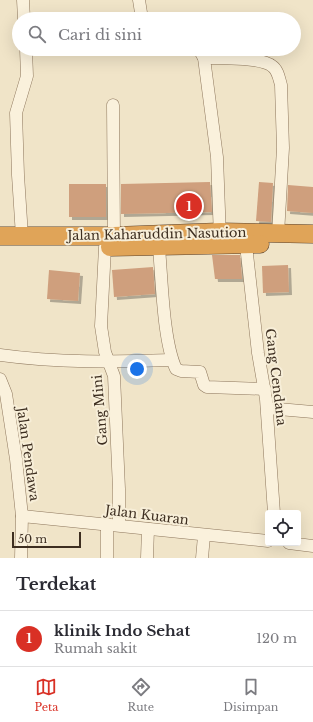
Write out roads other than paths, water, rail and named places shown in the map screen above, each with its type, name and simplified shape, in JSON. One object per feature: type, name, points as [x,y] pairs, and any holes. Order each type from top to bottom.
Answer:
[{"type":"highway","name":"Jalan Kaharuddin Nasution","points":[[0,249],[109,242],[220,239],[278,234],[313,234]]},
{"type":"highway","name":"Jalan Kaharuddin Nasution","points":[[0,236],[22,236],[109,242],[159,248],[220,239],[246,244],[313,244]]},
{"type":"street","points":[[23,0],[24,12]]},
{"type":"street","points":[[139,0],[141,12]]},
{"type":"street","points":[[22,236],[16,113],[27,76],[26,56]]},
{"type":"street","points":[[201,56],[217,157],[220,239]]},
{"type":"street","points":[[219,56],[267,63],[275,69],[278,75],[281,85],[283,148],[278,234]]},
{"type":"street","name":"Gang Mini","points":[[113,106],[109,242],[101,326],[108,362],[114,376],[119,524]]},
{"type":"street","name":"Gang Cendana","points":[[246,244],[258,353],[267,408],[274,510]]},
{"type":"street","points":[[159,248],[172,360],[179,371],[200,372],[204,385],[207,387],[265,389]]},
{"type":"street","points":[[0,355],[45,360],[108,362],[172,360]]},
{"type":"street","name":"Jalan Pendawa","points":[[0,379],[6,394],[15,452],[22,516],[21,558]]},
{"type":"street","points":[[267,408],[313,412]]},
{"type":"street","name":"Jalan Kuaran","points":[[22,516],[119,524],[204,536],[265,541]]},
{"type":"street","points":[[107,524],[107,558]]},
{"type":"street","points":[[147,558],[148,529]]},
{"type":"street","points":[[202,558],[204,536]]},
{"type":"street","points":[[301,544],[313,546]]},
{"type":"place","name":"klinik Indo Sehat","points":[[189,206]]}]
